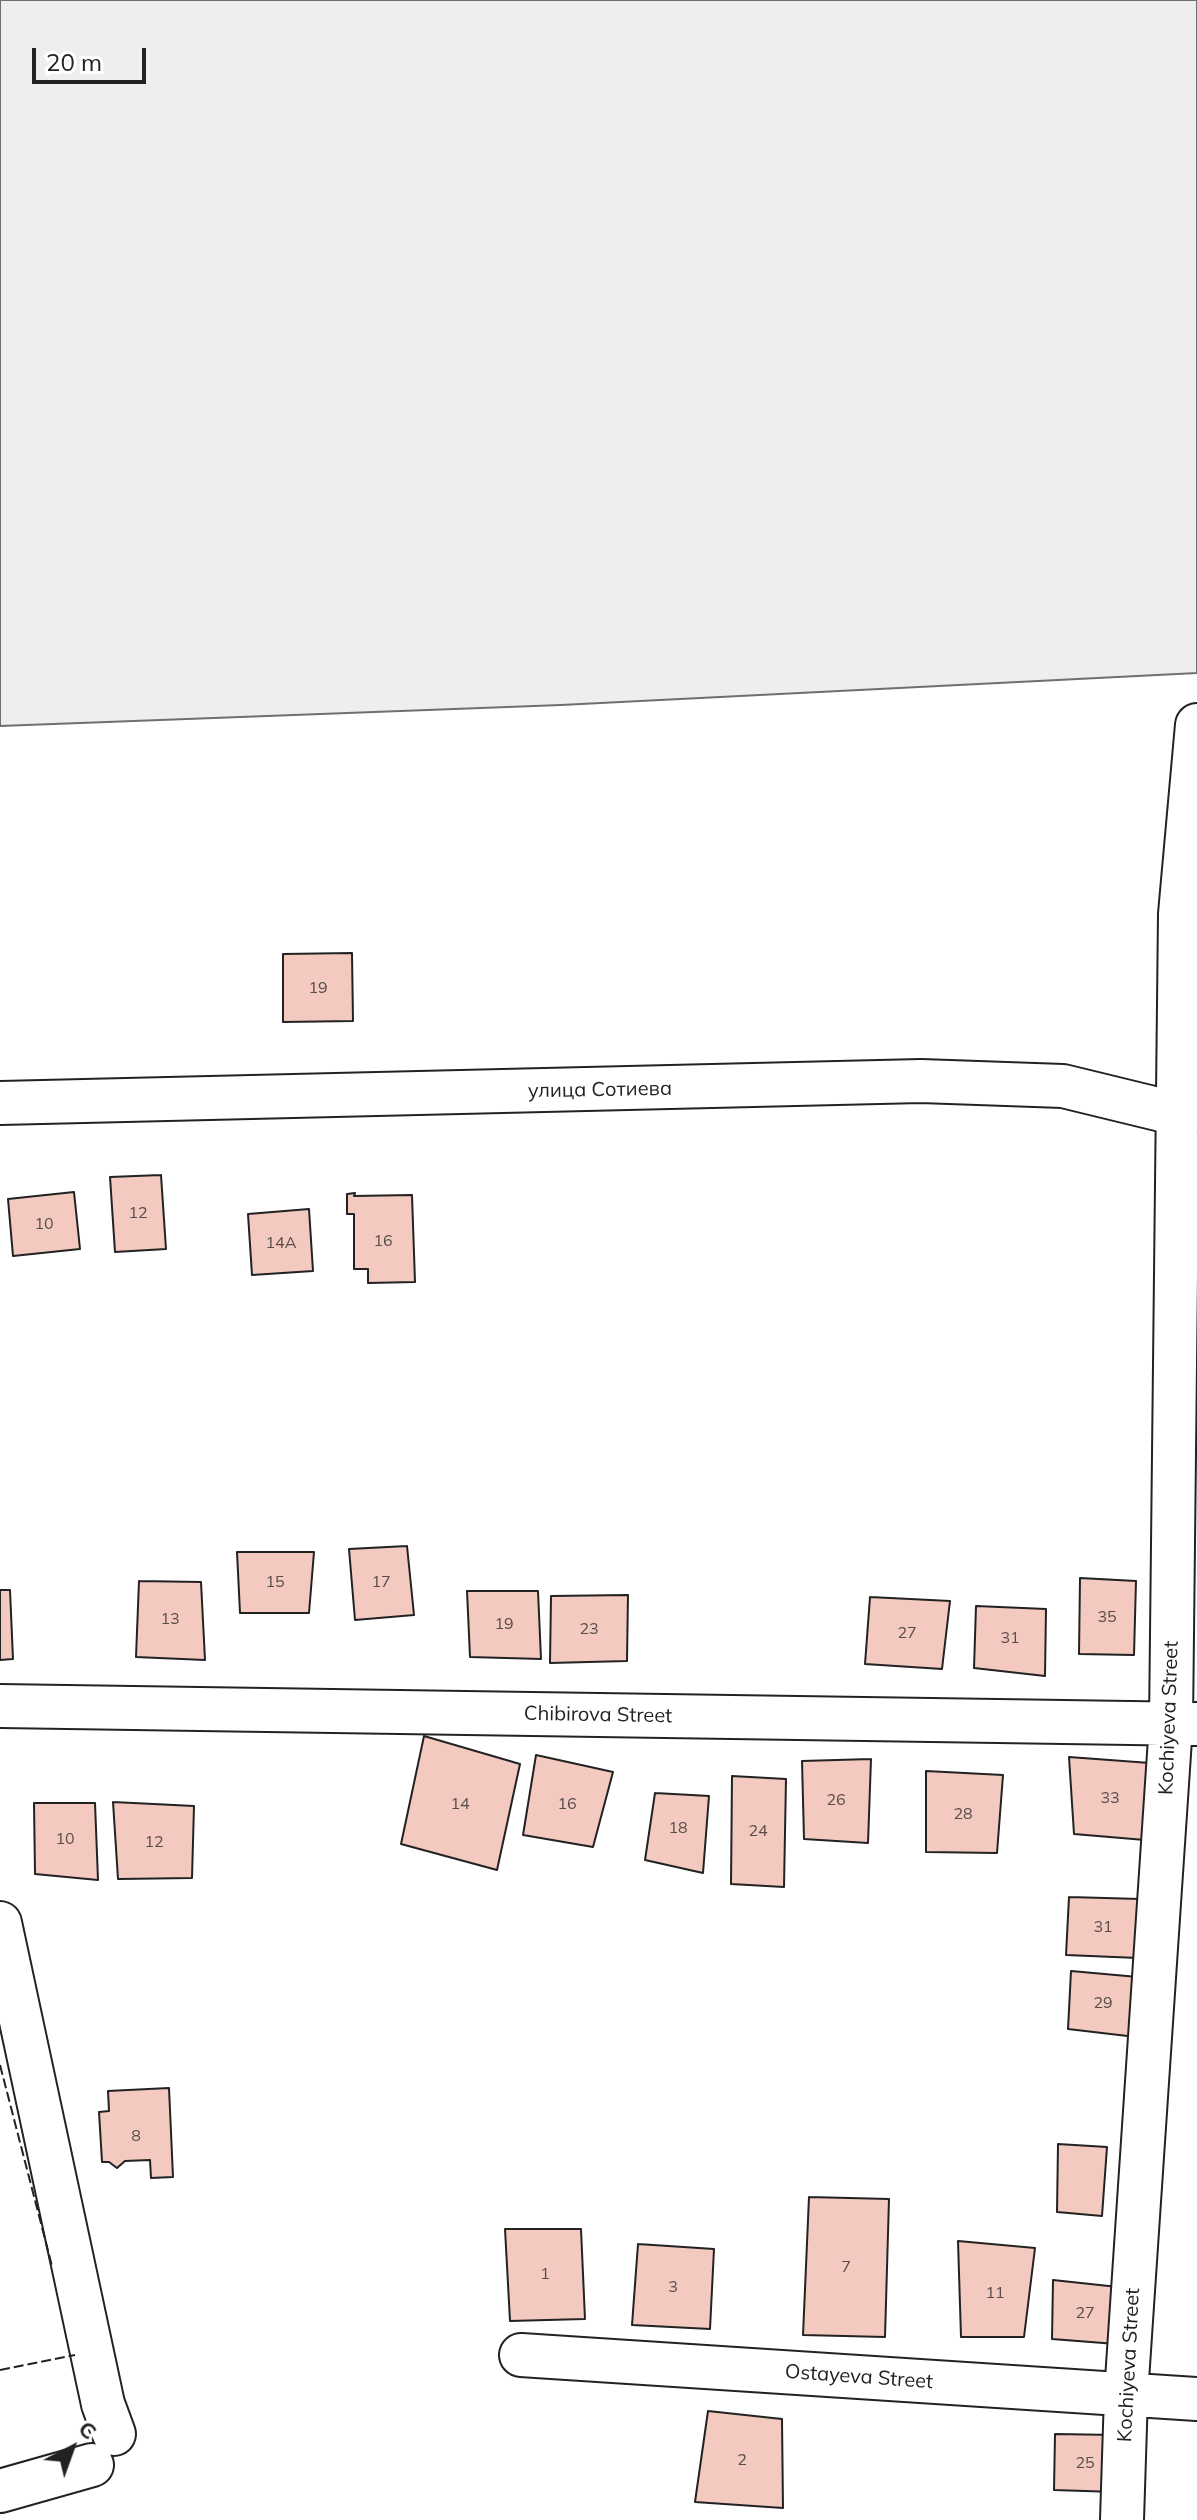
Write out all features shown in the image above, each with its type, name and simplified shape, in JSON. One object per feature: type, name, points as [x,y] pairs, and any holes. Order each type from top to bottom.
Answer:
[{"type":"street","name":"Kochiyeva Street","points":[[1122,2520],[1126,2395],[1184,1724],[1187,1112],[1180,914],[1197,725]]},
{"type":"street","name":"улица Сотиева","points":[[0,1103],[921,1081],[1063,1086],[1187,1112]]},
{"type":"street","name":"Chibirova Street","points":[[0,1706],[1184,1724]]},
{"type":"street","points":[[0,1923],[103,2404],[103,2450],[0,2491]]},
{"type":"street","name":"Ostayeva Street","points":[[521,2355],[1197,2399]]},
{"type":"shaded area","points":[[0,0],[1197,0],[1197,673],[561,705],[0,726]]},
{"type":"building","points":[[352,953],[353,1021],[283,1022],[283,954]]},
{"type":"building","points":[[161,1175],[166,1249],[115,1252],[110,1177]]},
{"type":"building","points":[[74,1192],[80,1249],[13,1256],[8,1199]]},
{"type":"building","points":[[355,1193],[354,1196],[412,1195],[415,1282],[368,1283],[368,1269],[354,1269],[354,1214],[347,1214],[347,1194]]},
{"type":"building","points":[[309,1209],[313,1271],[252,1275],[248,1214]]},
{"type":"building","points":[[407,1546],[414,1615],[355,1620],[349,1549]]},
{"type":"building","points":[[237,1552],[314,1552],[309,1613],[240,1613]]},
{"type":"building","points":[[1080,1578],[1136,1581],[1134,1655],[1079,1654]]},
{"type":"building","points":[[139,1581],[201,1582],[205,1660],[136,1657]]},
{"type":"building","points":[[0,1590],[10,1590],[13,1659],[0,1660]]},
{"type":"building","points":[[467,1591],[538,1591],[541,1659],[470,1657]]},
{"type":"building","points":[[628,1595],[627,1661],[550,1663],[551,1596]]},
{"type":"building","points":[[870,1597],[950,1601],[942,1669],[865,1664]]},
{"type":"building","points":[[976,1606],[1046,1609],[1045,1676],[974,1668]]},
{"type":"building","points":[[424,1736],[520,1764],[497,1870],[401,1844]]},
{"type":"building","points":[[536,1755],[613,1772],[593,1847],[523,1835]]},
{"type":"building","points":[[1069,1757],[1150,1763],[1145,1840],[1074,1834]]},
{"type":"building","points":[[871,1759],[868,1843],[804,1839],[802,1761]]},
{"type":"building","points":[[926,1771],[1003,1775],[997,1853],[926,1852]]},
{"type":"building","points":[[732,1776],[786,1779],[784,1887],[731,1884]]},
{"type":"building","points":[[655,1793],[709,1796],[703,1873],[645,1860]]},
{"type":"building","points":[[113,1802],[194,1806],[192,1878],[118,1879]]},
{"type":"building","points":[[34,1803],[95,1803],[98,1880],[35,1874]]},
{"type":"building","points":[[1069,1897],[1140,1899],[1138,1958],[1066,1955]]},
{"type":"building","points":[[1071,1971],[1138,1977],[1136,2037],[1068,2029]]},
{"type":"building","points":[[169,2088],[173,2177],[151,2178],[150,2160],[125,2161],[117,2168],[109,2162],[102,2162],[99,2112],[109,2111],[108,2091]]},
{"type":"building","points":[[1058,2144],[1107,2147],[1102,2216],[1057,2212]]},
{"type":"building","points":[[809,2197],[889,2199],[885,2337],[803,2335]]},
{"type":"building","points":[[505,2229],[581,2229],[585,2319],[510,2321]]},
{"type":"building","points":[[958,2241],[1035,2248],[1024,2337],[961,2337]]},
{"type":"building","points":[[638,2244],[714,2249],[710,2329],[632,2325]]},
{"type":"building","points":[[1053,2280],[1118,2287],[1116,2344],[1052,2339]]},
{"type":"building","points":[[708,2411],[782,2419],[783,2508],[695,2502]]},
{"type":"building","points":[[1055,2434],[1116,2435],[1115,2492],[1054,2490]]},
{"type":"fence","points":[[0,2065],[52,2266]]},
{"type":"fence","points":[[0,2370],[75,2355]]}]
